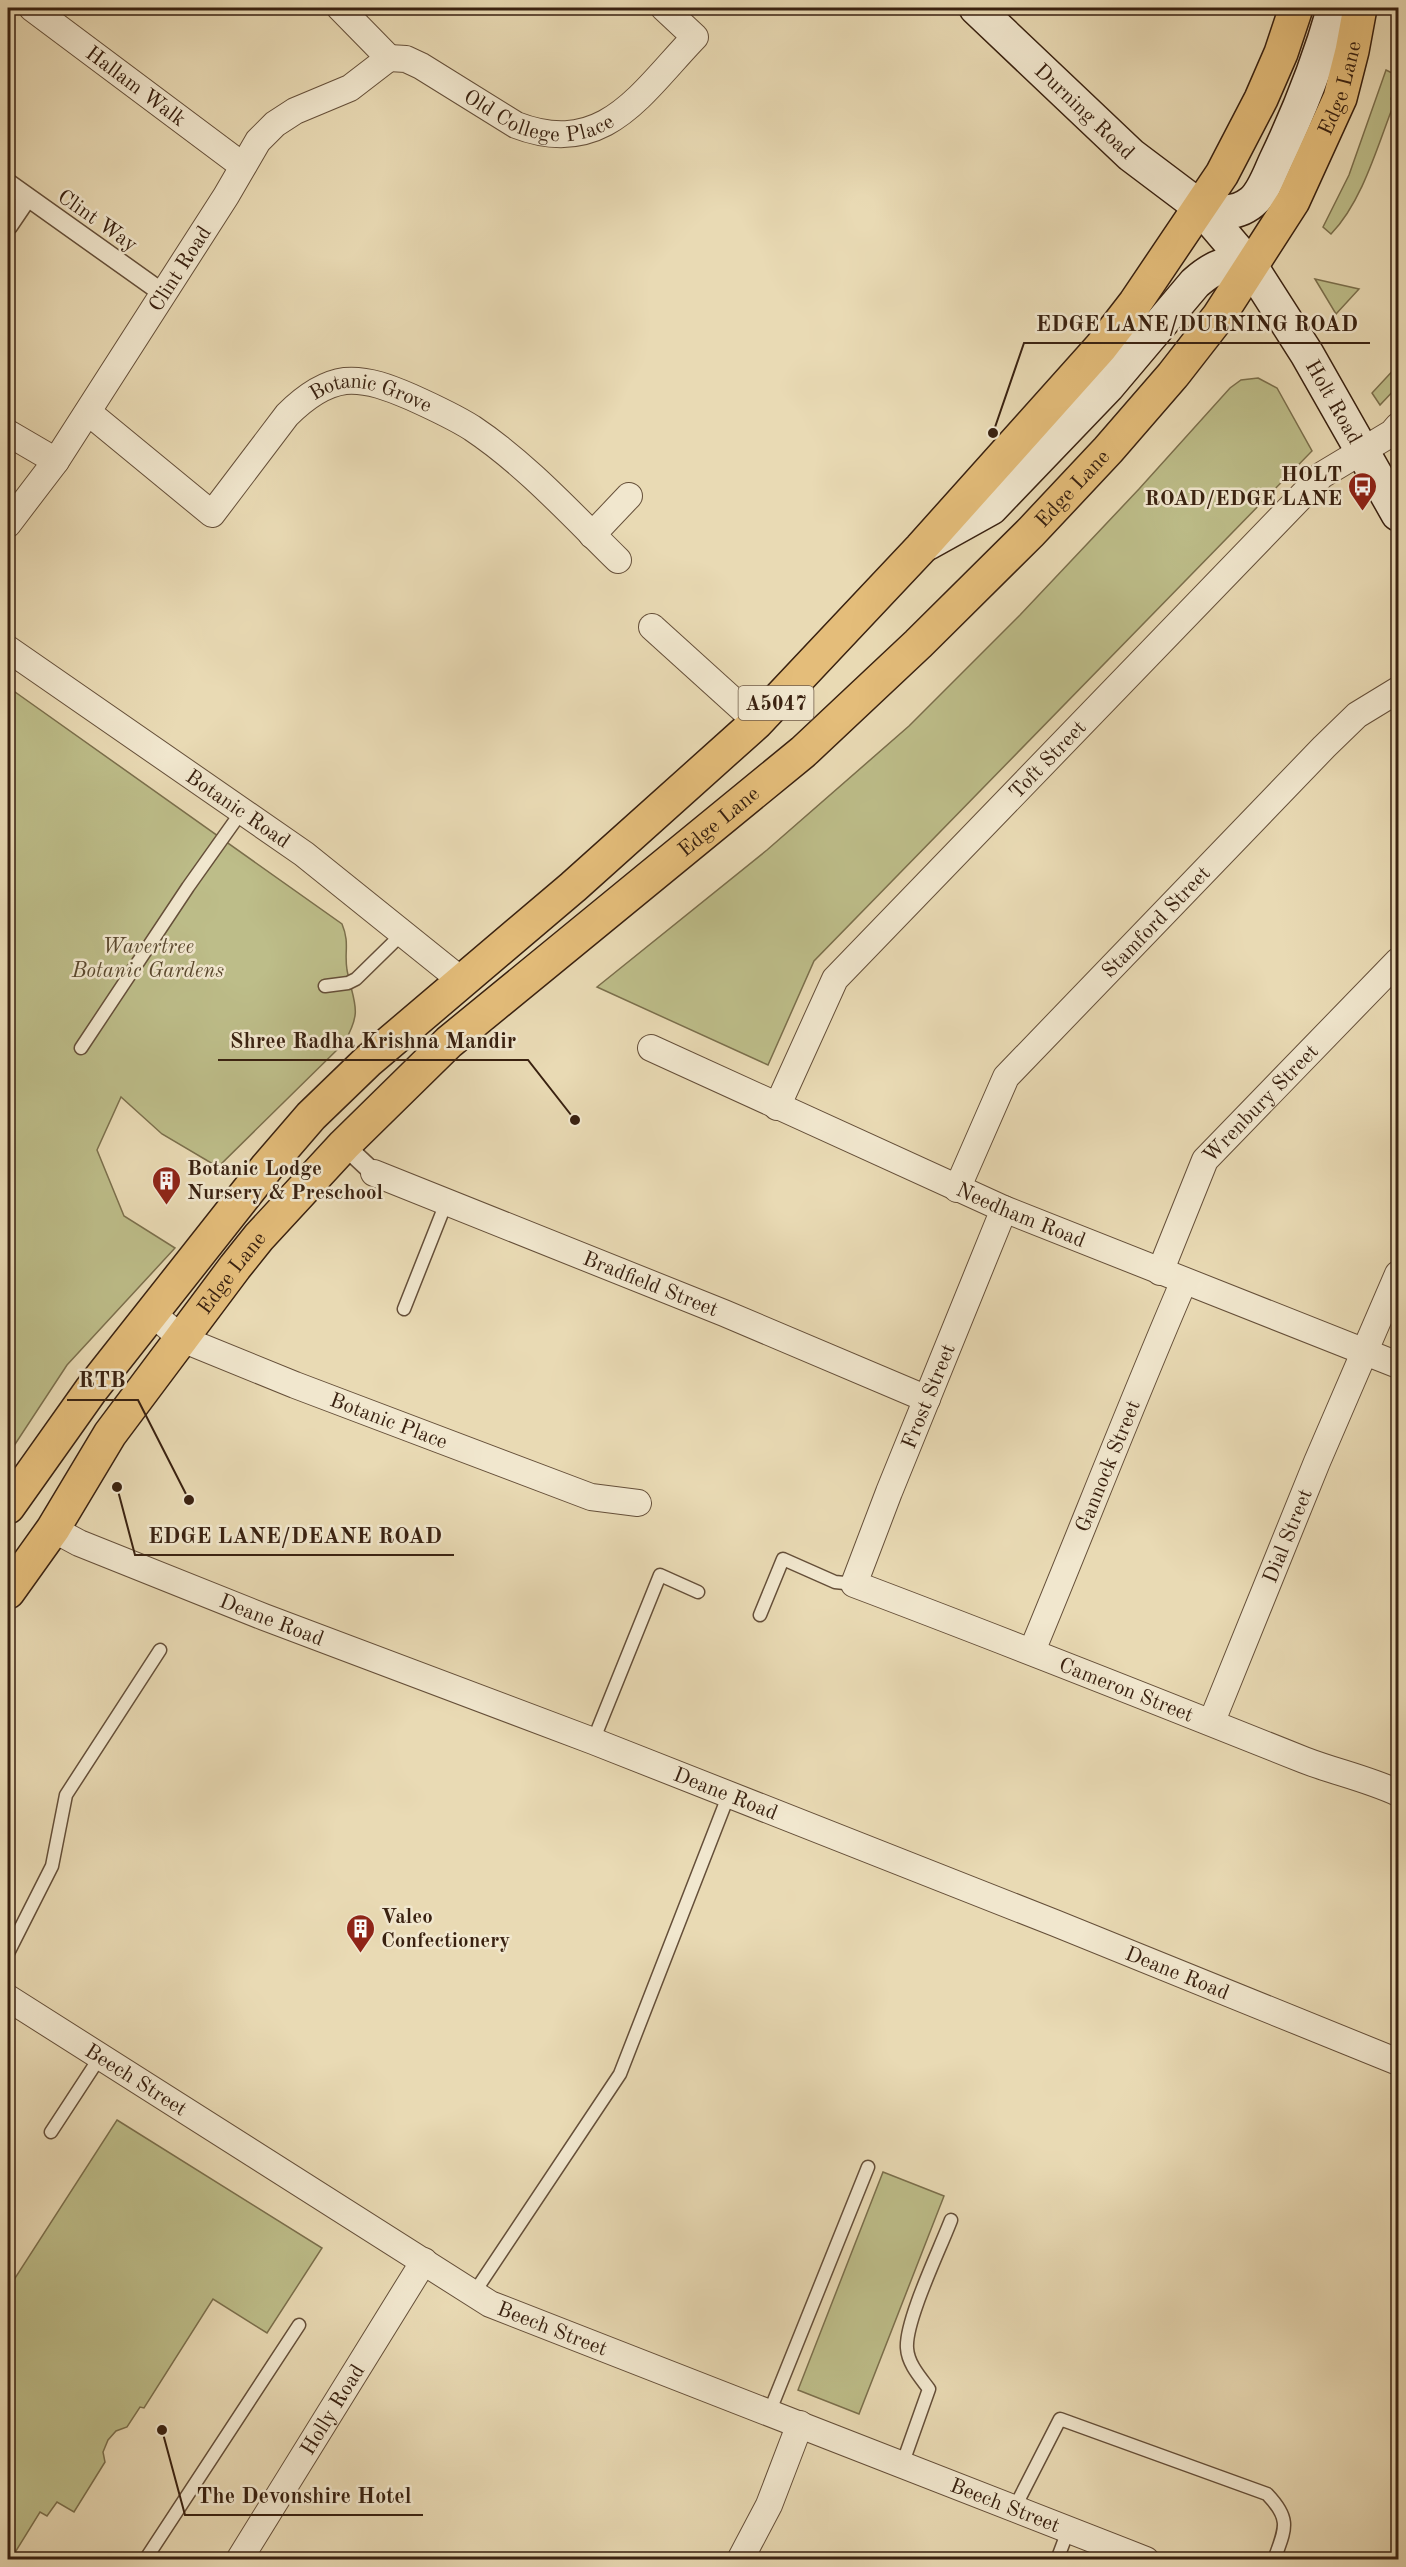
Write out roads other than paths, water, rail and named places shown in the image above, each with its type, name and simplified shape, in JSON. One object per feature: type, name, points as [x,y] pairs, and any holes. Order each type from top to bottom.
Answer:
[{"type":"highway","name":"Edge Lane","points":[[8,1507],[91,1390],[267,1167],[311,1116],[368,1061],[573,887],[757,722],[921,548],[1101,347],[1135,303],[1227,165],[1256,111],[1281,52],[1296,8]]},
{"type":"highway","name":"Edge Lane","points":[[8,1592],[53,1529],[110,1434],[259,1238],[344,1145],[448,1042],[803,752],[918,644],[1031,532],[1108,450],[1173,375],[1219,316],[1293,201],[1340,98],[1360,8]]},
{"type":"main road","points":[[1200,207],[1214,212],[1239,210],[1253,202],[1263,187],[1303,101],[1334,8]]},
{"type":"main road","name":"Durning Road","points":[[988,11],[1131,155],[1200,207]]},
{"type":"main road","name":"Holt Road","points":[[1200,207],[1251,268],[1282,312],[1364,451],[1398,514]]},
{"type":"main road","points":[[921,548],[991,508],[1108,386],[1207,273],[1231,263],[1241,263],[1251,268]]},
{"type":"street","name":"Hallam Walk","points":[[32,8],[243,166]]},
{"type":"street","points":[[340,8],[390,58]]},
{"type":"street","name":"Old College Place","points":[[390,58],[406,59],[421,66],[516,125],[554,134],[590,131],[611,121],[626,109],[695,37],[664,8]]},
{"type":"street","name":"Clint Road","points":[[8,524],[56,461],[88,412],[258,141],[275,124],[295,111],[350,88],[390,58]]},
{"type":"street","name":"Clint Way","points":[[8,183],[164,294]]},
{"type":"street","points":[[8,226],[27,198]]},
{"type":"street","name":"Botanic Grove","points":[[88,412],[212,514],[287,415],[299,403],[313,393],[343,381],[378,384],[425,404],[478,432],[506,453],[618,560]]},
{"type":"street","name":"Toft Street","points":[[777,1107],[835,979],[1322,474],[1364,451],[1392,433],[1398,426]]},
{"type":"street","points":[[8,433],[56,461]]},
{"type":"street","points":[[592,535],[629,496]]},
{"type":"street","points":[[652,627],[757,722]]},
{"type":"street","name":"Botanic Road","points":[[8,649],[304,854],[462,981]]},
{"type":"street","name":"Stamford Street","points":[[957,1189],[1006,1077],[1324,747],[1357,715],[1398,690]]},
{"type":"street","name":"Wrenbury Street","points":[[1172,1277],[1205,1160],[1398,961]]},
{"type":"street","name":"Needham Road","points":[[651,1048],[1004,1209],[1398,1365]]},
{"type":"street","points":[[344,1145],[374,1173]]},
{"type":"street","name":"Bradfield Street","points":[[374,1173],[724,1313],[927,1399]]},
{"type":"street","name":"Frost Street","points":[[854,1584],[1004,1209]]},
{"type":"street","name":"Dial Street","points":[[1212,1721],[1317,1462],[1398,1274]]},
{"type":"street","name":"Gannock Street","points":[[1032,1651],[1099,1490],[1135,1394],[1172,1277]]},
{"type":"street","name":"Botanic Place","points":[[152,1313],[182,1339],[295,1385],[591,1497],[638,1503]]},
{"type":"street","name":"Deane Road","points":[[53,1529],[79,1543],[264,1617],[729,1794],[1398,2062]]},
{"type":"street","name":"Cameron Street","points":[[854,1584],[1032,1651],[1122,1689],[1212,1721],[1306,1760],[1397,1787]]},
{"type":"street","name":"Beech Street","points":[[8,1998],[490,2304],[1146,2559]]},
{"type":"street","name":"Holly Road","points":[[239,2559],[424,2260]]},
{"type":"street","points":[[740,2559],[769,2505],[800,2424]]},
{"type":"lane","points":[[81,1048],[188,887],[242,811]]},
{"type":"lane","points":[[325,986],[348,983],[356,979],[403,933]]},
{"type":"lane","points":[[404,1310],[446,1203]]},
{"type":"lane","points":[[760,1615],[783,1558],[835,1582],[854,1584]]},
{"type":"lane","points":[[593,1741],[660,1575],[698,1592]]},
{"type":"lane","points":[[8,1953],[52,1866],[66,1795],[160,1650]]},
{"type":"lane","points":[[474,2293],[620,2074],[729,1794]]},
{"type":"lane","points":[[51,2132],[100,2057]]},
{"type":"lane","points":[[770,2413],[868,2167]]},
{"type":"lane","points":[[902,2464],[929,2389],[911,2363],[907,2349],[910,2326],[951,2220]]},
{"type":"lane","points":[[145,2559],[299,2325]]},
{"type":"lane","points":[[1015,2507],[1060,2419],[1267,2494],[1280,2508],[1285,2528],[1274,2559]]},
{"type":"lane","points":[[1057,2559],[1069,2528]]},
{"type":"place","name":"EDGE LANE/DURNING ROAD","points":[[993,433]]},
{"type":"place","name":"HOLT ROAD/EDGE LANE","points":[[1363,512]]},
{"type":"place","name":"Shree Radha Krishna Mandir","points":[[575,1120]]},
{"type":"place","name":"Botanic Lodge Nursery & Preschool","points":[[166,1206]]},
{"type":"place","name":"EDGE LANE/DEANE ROAD","points":[[117,1487]]},
{"type":"place","name":"RTB","points":[[189,1500]]},
{"type":"place","name":"Valeo Confectionery","points":[[360,1954]]},
{"type":"place","name":"The Devonshire Hotel","points":[[162,2430]]},
{"type":"park label","name":"Wavertree Botanic Gardens","points":[[148,958]]}]
